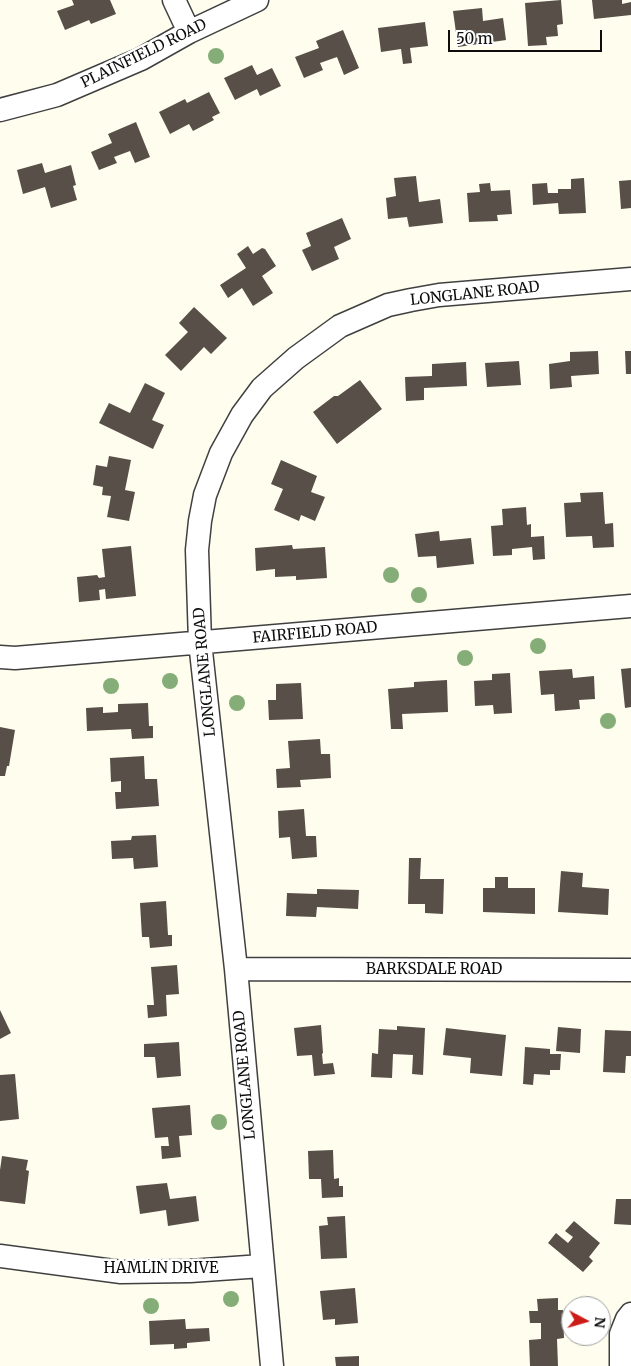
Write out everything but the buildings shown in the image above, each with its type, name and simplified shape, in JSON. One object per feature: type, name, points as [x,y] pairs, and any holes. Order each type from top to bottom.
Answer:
[{"type":"street","points":[[174,0],[189,32]]},
{"type":"street","name":"PLAINFIELD ROAD","points":[[0,110],[57,95],[142,59],[189,32],[257,0]]},
{"type":"street","name":"LONGLANE ROAD","points":[[272,1366],[236,969],[200,642],[197,550],[205,495],[222,453],[242,416],[262,388],[296,358],[340,326],[388,305],[439,295],[631,279]]},
{"type":"street","name":"FAIRFIELD ROAD","points":[[0,657],[15,658],[631,606]]},
{"type":"street","name":"BARKSDALE ROAD","points":[[236,969],[631,970]]},
{"type":"street","name":"HAMLIN DRIVE","points":[[0,1256],[121,1272],[190,1271],[262,1266]]},
{"type":"street","points":[[621,1366],[621,1334],[631,1314]]}]
